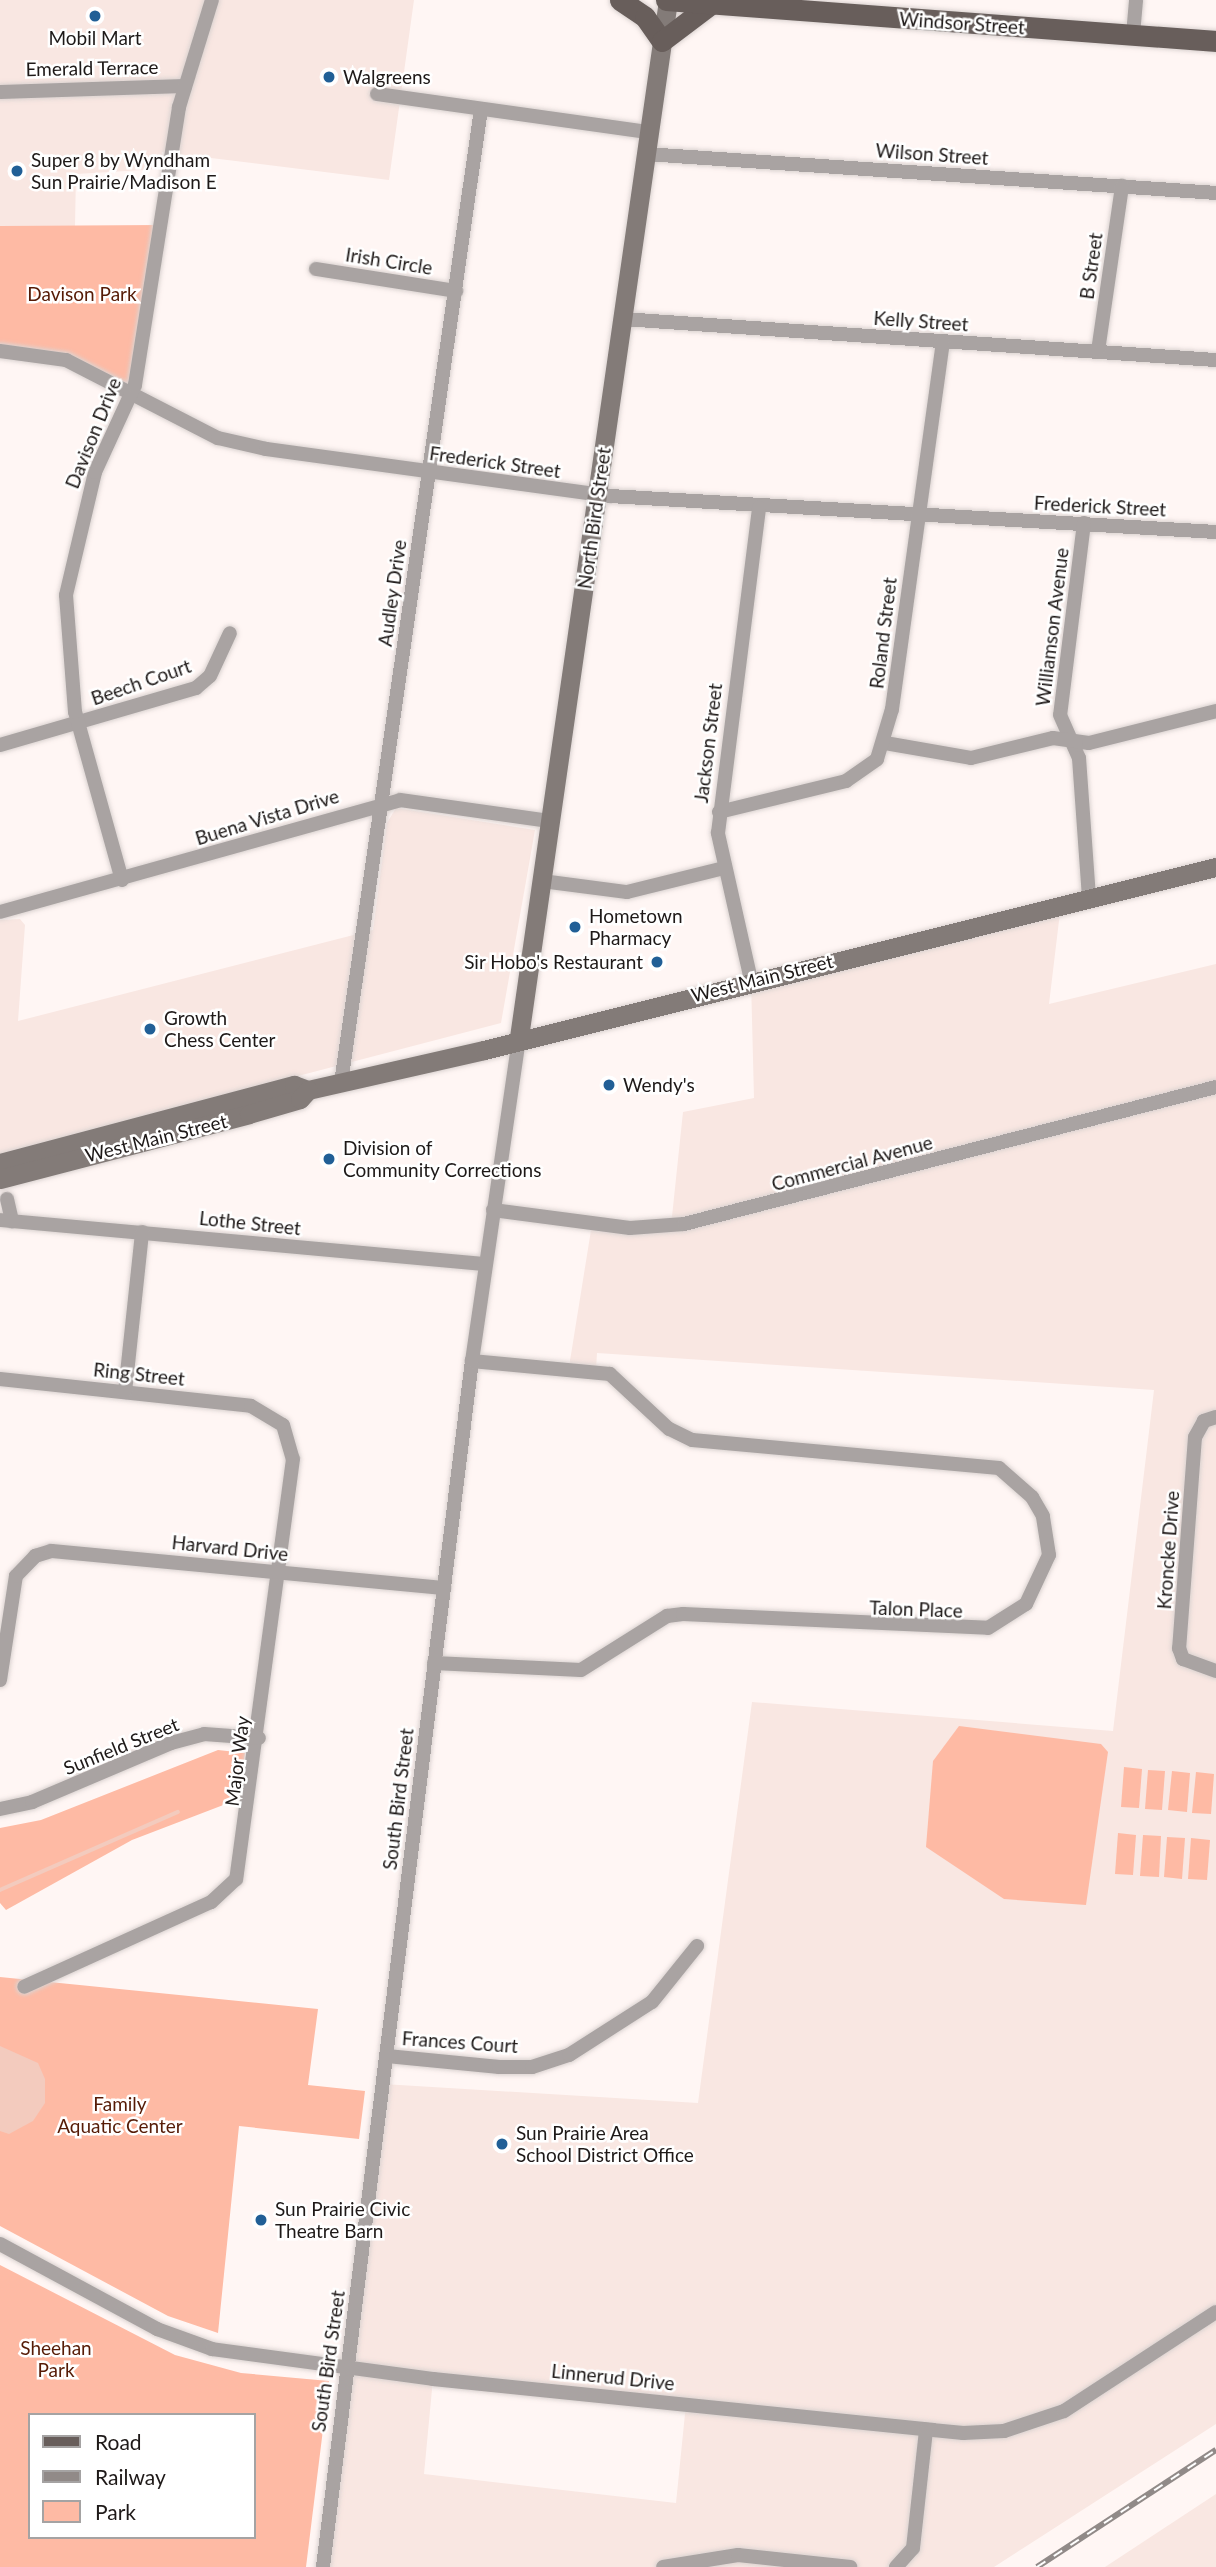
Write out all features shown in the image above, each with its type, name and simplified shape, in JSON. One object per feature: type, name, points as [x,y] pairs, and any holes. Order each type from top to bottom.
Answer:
[{"type":"main road","points":[[620,0],[645,17],[662,41],[724,3]]},
{"type":"main road","name":"North Bird Street","points":[[519,1037],[667,0]]},
{"type":"main road","name":"Windsor Street","points":[[667,0],[1216,41]]},
{"type":"main road","name":"West Main Street","points":[[0,1163],[294,1085],[308,1090],[341,1083],[1216,867]]},
{"type":"main road","name":"West Main Street","points":[[0,1179],[249,1114],[300,1099],[308,1090]]},
{"type":"street","name":"Davison Drive","points":[[122,880],[78,723],[66,638],[71,564],[95,472],[132,392],[185,86],[212,0]]},
{"type":"street","points":[[1133,35],[1136,0]]},
{"type":"street","name":"Emerald Terrace","points":[[0,92],[185,86]]},
{"type":"street","points":[[377,94],[649,132]]},
{"type":"street","name":"Audley Drive","points":[[341,1083],[481,109]]},
{"type":"street","name":"Wilson Street","points":[[646,153],[1216,193]]},
{"type":"street","name":"B Street","points":[[1098,351],[1122,186]]},
{"type":"street","name":"Irish Circle","points":[[316,269],[456,291]]},
{"type":"street","name":"Kelly Street","points":[[623,319],[1216,360]]},
{"type":"street","name":"Roland Street","points":[[719,812],[846,781],[867,770],[885,743],[943,342]]},
{"type":"street","name":"Frederick Street","points":[[0,351],[43,352],[238,444],[597,495],[918,519],[1084,523],[1216,533]]},
{"type":"street","name":"Jackson Street","points":[[751,980],[724,868],[719,812],[759,508]]},
{"type":"street","name":"Williamson Avenue","points":[[1084,523],[1060,715],[1079,758],[1089,897]]},
{"type":"street","name":"Beech Court","points":[[0,746],[196,688],[210,676],[230,633]]},
{"type":"street","points":[[885,743],[957,758],[1053,738],[1089,743],[1216,710]]},
{"type":"street","name":"Buena Vista Drive","points":[[0,912],[122,880],[380,804],[417,800],[550,821]]},
{"type":"street","points":[[542,881],[626,892],[724,868]]},
{"type":"street","name":"South Bird Street","points":[[323,2567],[472,1361],[519,1037]]},
{"type":"street","name":"Commercial Avenue","points":[[492,1210],[630,1228],[684,1224],[1216,1087]]},
{"type":"street","name":"Lothe Street","points":[[7,1199],[6,1220],[485,1264]]},
{"type":"street","points":[[125,1392],[142,1232]]},
{"type":"street","name":"Talon Place","points":[[434,1663],[581,1670],[667,1616],[684,1614],[959,1632],[988,1628],[1026,1604],[1049,1555],[1043,1516],[1032,1497],[999,1468],[692,1440],[669,1429],[610,1374],[472,1361]]},
{"type":"street","name":"Ring Street","points":[[0,1379],[244,1404],[272,1415]]},
{"type":"street","name":"Major Way","points":[[24,1987],[227,1891],[243,1858],[293,1459],[289,1434],[272,1415]]},
{"type":"street","name":"Kroncke Drive","points":[[1216,1417],[1204,1420],[1195,1437],[1179,1648],[1183,1659],[1216,1671]]},
{"type":"street","name":"Harvard Drive","points":[[0,1680],[20,1571],[51,1551],[444,1588]]},
{"type":"street","name":"Sunfield Street","points":[[0,1809],[32,1802],[171,1743],[204,1734],[259,1738]]},
{"type":"street","name":"Frances Court","points":[[387,2056],[499,2067],[532,2067],[569,2055],[652,2002],[697,1946]]},
{"type":"street","name":"Linnerud Drive","points":[[0,2244],[184,2340],[252,2356],[926,2430],[993,2433],[1042,2420],[1216,2312]]},
{"type":"street","points":[[900,2566],[913,2548],[926,2430]]},
{"type":"street","points":[[663,2567],[738,2555],[850,2567]]},
{"type":"shaded area","points":[[0,0],[414,0],[389,180],[162,152],[160,169],[76,174],[75,226],[0,226]]},
{"type":"shaded area","points":[[396,808],[535,830],[501,1023],[0,1154],[0,920],[20,919],[25,925],[18,1021],[373,930],[387,823]]},
{"type":"shaded area","points":[[1061,904],[1049,1004],[1216,964],[1216,2424],[994,2567],[322,2567],[383,2084],[698,2103],[752,1702],[1113,1731],[1154,1390],[597,1353],[596,1369],[569,1367],[592,1224],[671,1226],[683,1112],[754,1098],[751,980]],"holes":[[[433,2379],[686,2404],[676,2503],[424,2474]]]},
{"type":"shaded area","points":[[0,2046],[38,2063],[45,2079],[45,2103],[33,2121],[9,2134],[0,2131]]},
{"type":"shaded area","points":[[1216,2494],[1216,2567],[1105,2567]]},
{"type":"green space","name":"Davison Park","points":[[160,225],[132,392],[66,360],[0,351],[0,226]]},
{"type":"green space","points":[[959,1726],[1101,1744],[1108,1752],[1086,1905],[1004,1899],[926,1847],[933,1761]]},
{"type":"green space","points":[[218,1750],[245,1753],[239,1799],[132,1840],[6,1910],[0,1903],[0,1828],[41,1820]]},
{"type":"green space","points":[[1124,1767],[1142,1769],[1139,1808],[1121,1807]]},
{"type":"green space","points":[[1148,1770],[1165,1771],[1162,1810],[1145,1809]]},
{"type":"green space","points":[[1172,1771],[1190,1773],[1187,1812],[1168,1810]]},
{"type":"green space","points":[[1196,1772],[1214,1774],[1211,1814],[1192,1813]]},
{"type":"green space","points":[[1118,1833],[1136,1835],[1133,1875],[1115,1874]]},
{"type":"green space","points":[[1143,1835],[1161,1836],[1159,1877],[1140,1876]]},
{"type":"green space","points":[[1167,1837],[1185,1838],[1182,1879],[1164,1877]]},
{"type":"green space","points":[[1191,1838],[1210,1840],[1207,1880],[1188,1879]]},
{"type":"green space","name":"Family Aquatic Center","points":[[0,1977],[318,2009],[308,2085],[365,2091],[359,2139],[239,2126],[218,2333],[168,2316],[0,2226]]},
{"type":"green space","name":"Sheehan Park","points":[[0,2265],[175,2355],[241,2373],[329,2381],[306,2567],[0,2567]]},
{"type":"waterway","points":[[0,1890],[178,1812]]},
{"type":"railway","points":[[1037,2567],[1216,2450]]},
{"type":"place","name":"Mobil Mart","points":[[95,16]]},
{"type":"place","name":"Walgreens","points":[[329,77]]},
{"type":"place","name":"Super 8 by Wyndham Sun Prairie/Madison E","points":[[17,171]]},
{"type":"place","name":"Hometown Pharmacy","points":[[575,927]]},
{"type":"place","name":"Sir Hobo's Restaurant","points":[[657,962]]},
{"type":"place","name":"Growth Chess Center","points":[[150,1029]]},
{"type":"place","name":"Wendy's","points":[[609,1085]]},
{"type":"place","name":"Division of Community Corrections","points":[[329,1159]]},
{"type":"place","name":"Sun Prairie Area School District Office","points":[[502,2144]]},
{"type":"place","name":"Sun Prairie Civic Theatre Barn","points":[[261,2220]]}]
